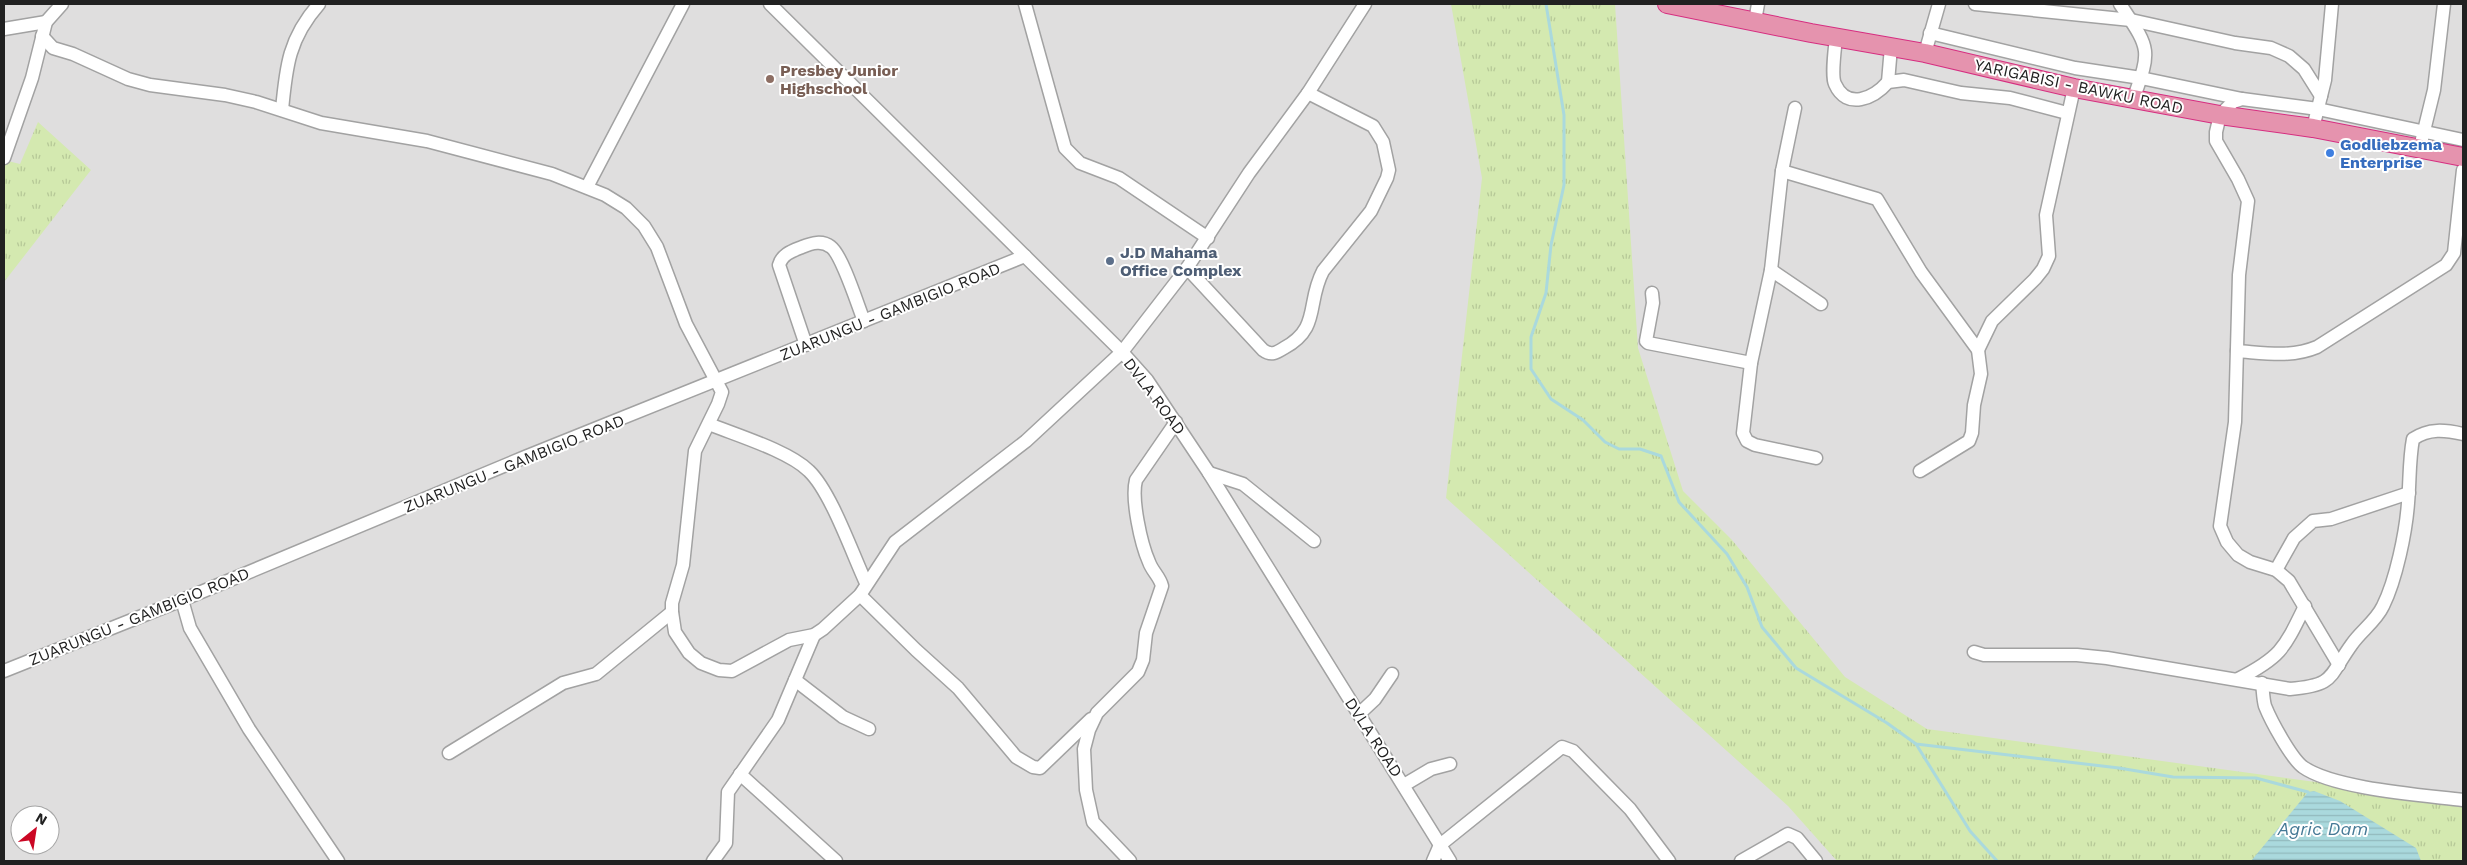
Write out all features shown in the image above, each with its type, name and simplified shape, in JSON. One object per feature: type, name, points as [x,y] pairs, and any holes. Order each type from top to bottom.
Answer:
[{"type":"highway","name":"YARIGABISI - BAWKU ROAD","points":[[1667,4],[1757,12],[1836,38],[1925,53],[2074,88],[2134,97],[2220,115],[2313,128],[2463,158]]},
{"type":"street","points":[[4,158],[32,78],[46,22],[62,4]]},
{"type":"street","points":[[282,110],[289,57],[303,23],[319,4]]},
{"type":"street","points":[[587,187],[683,4]]},
{"type":"street","name":"DVLA ROAD","points":[[770,4],[1122,352],[1147,380],[1209,472],[1450,861]]},
{"type":"street","points":[[1025,4],[1065,148],[1080,163],[1119,178],[1208,238]]},
{"type":"street","points":[[712,861],[726,843],[728,792],[778,720],[814,635],[860,595],[866,583],[895,542],[1026,441],[1122,352],[1208,238],[1249,173],[1308,92],[1365,4]]},
{"type":"street","points":[[1925,53],[1939,4]]},
{"type":"street","points":[[1975,4],[2131,20],[2235,43],[2270,48],[2289,56],[2304,69],[2319,103]]},
{"type":"street","points":[[2120,4],[2144,44],[2146,53],[2141,78],[2134,97]]},
{"type":"street","points":[[2313,128],[2325,80],[2332,4]]},
{"type":"street","points":[[2420,150],[2434,90],[2444,4]]},
{"type":"street","points":[[4,29],[46,22]]},
{"type":"street","points":[[1930,33],[2075,68],[2141,78],[2242,99],[2319,103],[2423,132],[2463,140]]},
{"type":"street","points":[[42,36],[53,48],[73,54],[128,79],[225,95],[282,110],[321,123],[427,141],[552,174],[587,187],[626,208],[644,226],[657,247],[686,324],[722,392],[694,457],[683,565],[672,603],[675,632],[689,654],[701,663],[719,670],[732,671],[789,640],[814,635]]},
{"type":"street","points":[[1836,38],[1834,83],[1842,96],[1857,101],[1868,99],[1880,92],[1888,82],[1891,47]]},
{"type":"street","points":[[1888,82],[1904,80],[1961,93],[2010,98],[2067,113]]},
{"type":"street","points":[[1978,350],[1992,321],[2035,279],[2049,256],[2046,215],[2074,88]]},
{"type":"street","points":[[1187,268],[1269,354],[1275,353],[1298,340],[1304,334],[1309,322],[1318,280],[1323,271],[1371,211],[1389,170],[1383,142],[1373,126],[1308,92]]},
{"type":"street","points":[[2242,99],[2233,102],[2220,115],[2216,141],[2238,179],[2248,201],[2239,275],[2235,422],[2220,526],[2227,542],[2238,555],[2250,562],[2276,570],[2289,581],[2339,665]]},
{"type":"street","points":[[1795,108],[1782,170],[1771,270],[1751,363],[1743,433],[1747,441],[1755,445],[1816,458]]},
{"type":"street","points":[[1782,170],[1876,199],[1920,272],[1978,350],[1981,374],[1974,405],[1972,433],[1969,441],[1920,470]]},
{"type":"street","points":[[2237,351],[2288,355],[2303,353],[2317,347],[2446,265],[2454,253],[2463,170]]},
{"type":"street","points":[[806,345],[779,265],[781,258],[786,254],[803,246],[816,242],[823,243],[837,252],[864,321]]},
{"type":"street","name":"ZUARUNGU - GAMBIGIO ROAD","points":[[4,671],[182,600],[525,456],[716,382],[1025,256]]},
{"type":"street","points":[[1771,270],[1821,304]]},
{"type":"street","points":[[1652,293],[1653,304],[1646,341],[1648,343],[1751,363]]},
{"type":"street","points":[[860,595],[958,688],[1016,756],[1033,767],[1040,768],[1138,672],[1143,660],[1146,633],[1162,586],[1160,579],[1148,561],[1134,502],[1133,490],[1136,480],[1176,422]]},
{"type":"street","points":[[708,424],[784,456],[810,471],[827,495],[866,583]]},
{"type":"street","points":[[1974,652],[1984,655],[2084,656],[2238,679],[2290,689],[2314,687],[2331,679],[2359,633],[2374,619],[2383,606],[2399,555],[2408,493],[2413,439],[2422,433],[2433,430],[2463,434]]},
{"type":"street","points":[[1209,472],[1243,484],[1314,541]]},
{"type":"street","points":[[2276,570],[2294,538],[2313,521],[2330,519],[2408,493]]},
{"type":"street","points":[[182,600],[190,628],[249,729],[338,861]]},
{"type":"street","points":[[2238,679],[2266,664],[2277,655],[2287,643],[2304,606]]},
{"type":"street","points":[[449,753],[563,683],[596,674],[672,612]]},
{"type":"street","points":[[1359,714],[1375,699],[1392,674]]},
{"type":"street","points":[[795,680],[843,717],[869,729]]},
{"type":"street","points":[[2262,683],[2265,704],[2288,749],[2302,766],[2315,774],[2358,786],[2463,800]]},
{"type":"street","points":[[1097,713],[1084,749],[1086,790],[1093,822],[1130,861]]},
{"type":"street","points":[[1433,861],[1440,845],[1562,747],[1573,751],[1630,808],[1669,861]]},
{"type":"street","points":[[1404,785],[1431,768],[1450,764]]},
{"type":"street","points":[[740,774],[836,861]]},
{"type":"street","points":[[1741,861],[1788,834],[1798,838],[1816,861]]},
{"type":"shaded area","points":[[4,4],[2463,4],[2463,861],[4,861]]},
{"type":"green space","points":[[1451,4],[1615,4],[1638,348],[1683,491],[1732,540],[1845,677],[1927,729],[2463,802],[2463,861],[1837,861],[1788,806],[1446,498],[1482,178]]},
{"type":"green space","points":[[38,122],[91,170],[4,282],[4,160],[20,164]]},
{"type":"water","name":"Agric Dam","points":[[2314,791],[2340,801],[2416,848],[2421,861],[2251,861],[2308,792]]},
{"type":"waterway","points":[[1546,4],[1564,115],[1564,185],[1551,245],[1546,293],[1531,337],[1531,369],[1551,399],[1583,420],[1605,442],[1619,449],[1640,449],[1661,456],[1679,502],[1727,554],[1747,587],[1762,627],[1796,668],[1887,723],[1916,744],[2119,768],[2173,777],[2256,778],[2308,792]]},
{"type":"waterway","points":[[1916,744],[1970,831],[1997,861]]},
{"type":"place","name":"Presbey Junior Highschool","points":[[770,79]]},
{"type":"place","name":"Godliebzema Enterprise","points":[[2330,153]]},
{"type":"place","name":"J.D Mahama Office Complex","points":[[1110,261]]}]
